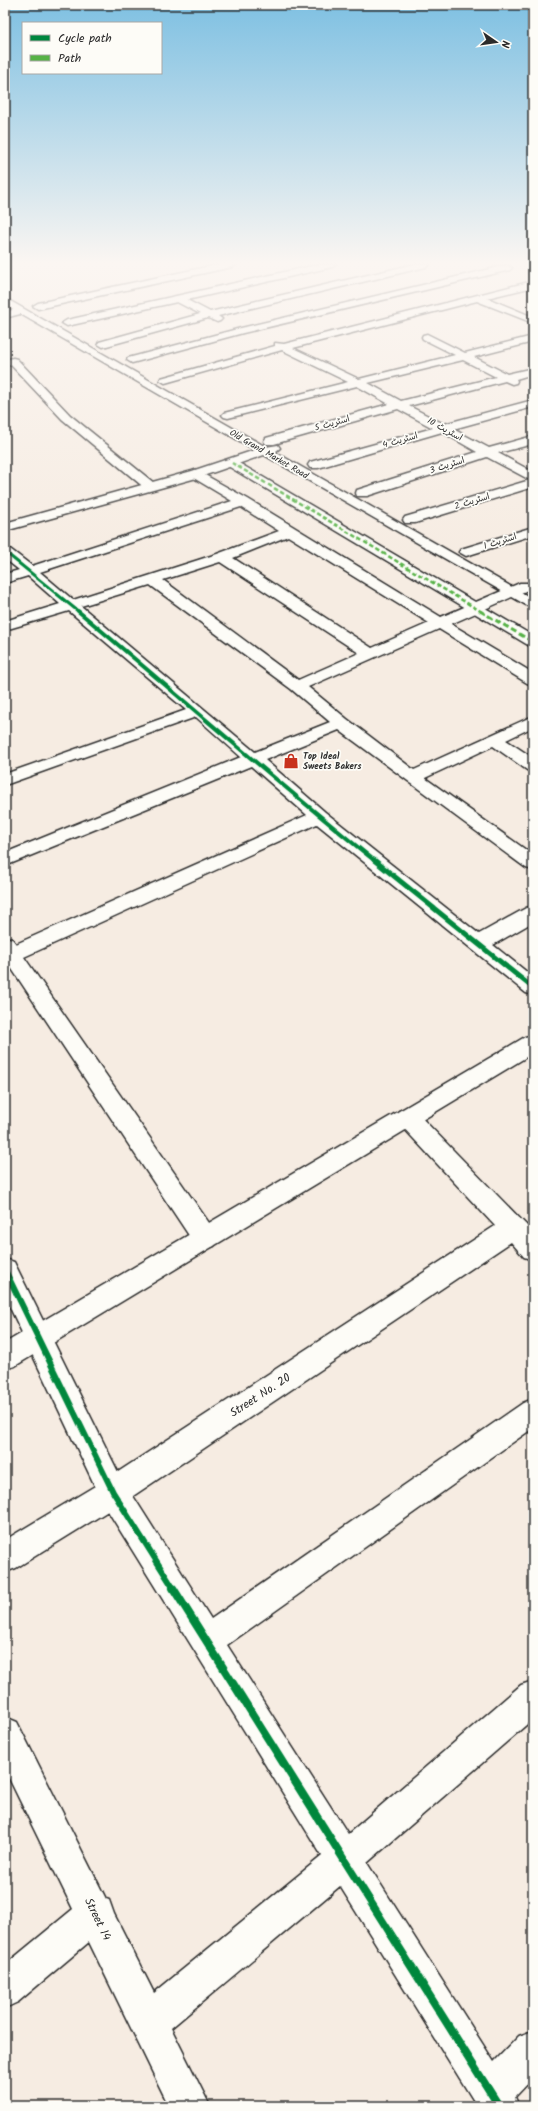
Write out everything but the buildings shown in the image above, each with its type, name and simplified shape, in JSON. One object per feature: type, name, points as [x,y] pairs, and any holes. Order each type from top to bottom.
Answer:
[{"type":"street","points":[[11,363],[66,417],[150,486]]},
{"type":"street","name":"Old Grand Market Road","points":[[117,363],[272,446],[511,585],[533,605]]},
{"type":"street","name":"Old Grand Market Road","points":[[136,363],[228,415],[272,446],[328,473]]},
{"type":"street","points":[[165,380],[228,363]]},
{"type":"street","name":"اسٹریٹ 10","points":[[316,363],[357,382],[398,405],[443,427],[486,453],[533,477]]},
{"type":"street","points":[[228,415],[434,363]]},
{"type":"street","points":[[477,363],[519,384]]},
{"type":"street","name":"اسٹریٹ 5","points":[[5,526],[232,463],[272,446],[398,405],[533,370]]},
{"type":"street","name":"اسٹریٹ 4","points":[[314,465],[443,427],[533,403]]},
{"type":"street","name":"اسٹریٹ 3","points":[[362,493],[486,453],[533,440]]},
{"type":"street","points":[[232,463],[533,642]]},
{"type":"street","points":[[196,474],[533,680]]},
{"type":"street","name":"اسٹریٹ 2","points":[[410,520],[533,483]]},
{"type":"street","points":[[349,485],[376,500]]},
{"type":"street","points":[[5,579],[243,502]]},
{"type":"street","points":[[396,512],[422,527]]},
{"type":"street","name":"اسٹریٹ 1","points":[[466,552],[533,530]]},
{"type":"street","points":[[5,626],[153,580],[290,531]]},
{"type":"street","points":[[454,545],[479,560]]},
{"type":"street","points":[[5,552],[30,571],[198,711],[319,816],[480,943],[533,988]]},
{"type":"street","points":[[222,556],[371,654]]},
{"type":"street","points":[[153,580],[297,686],[341,723],[413,777],[533,864]]},
{"type":"street","points":[[297,686],[477,608],[511,585],[529,588]]},
{"type":"street","points":[[6,778],[198,711]]},
{"type":"street","points":[[413,777],[533,721]]},
{"type":"street","points":[[5,860],[341,723]]},
{"type":"street","points":[[494,739],[533,766]]},
{"type":"street","points":[[205,1238],[7,952],[319,816]]},
{"type":"street","points":[[480,943],[533,913]]},
{"type":"street","points":[[5,1357],[533,1043]]},
{"type":"street","points":[[408,1116],[533,1249]]},
{"type":"street","name":"Street No. 20","points":[[5,1557],[113,1492],[512,1228]]},
{"type":"street","points":[[5,1270],[37,1339],[113,1492],[495,2100],[533,2050]]},
{"type":"street","points":[[206,1641],[533,1412]]},
{"type":"street","points":[[149,2022],[344,1860],[533,1697]]},
{"type":"street","name":"Street 14","points":[[5,1734],[96,1914],[190,2106]]},
{"type":"street","points":[[5,1990],[96,1914]]},
{"type":"marked path","points":[[232,463],[533,642]]},
{"type":"cycle path","points":[[5,552],[30,571],[198,711],[319,816],[533,988]]},
{"type":"cycle path","points":[[5,1270],[113,1492],[499,2106]]},
{"type":"place","name":"Top Ideal Sweets Bakers","points":[[291,761]]}]
